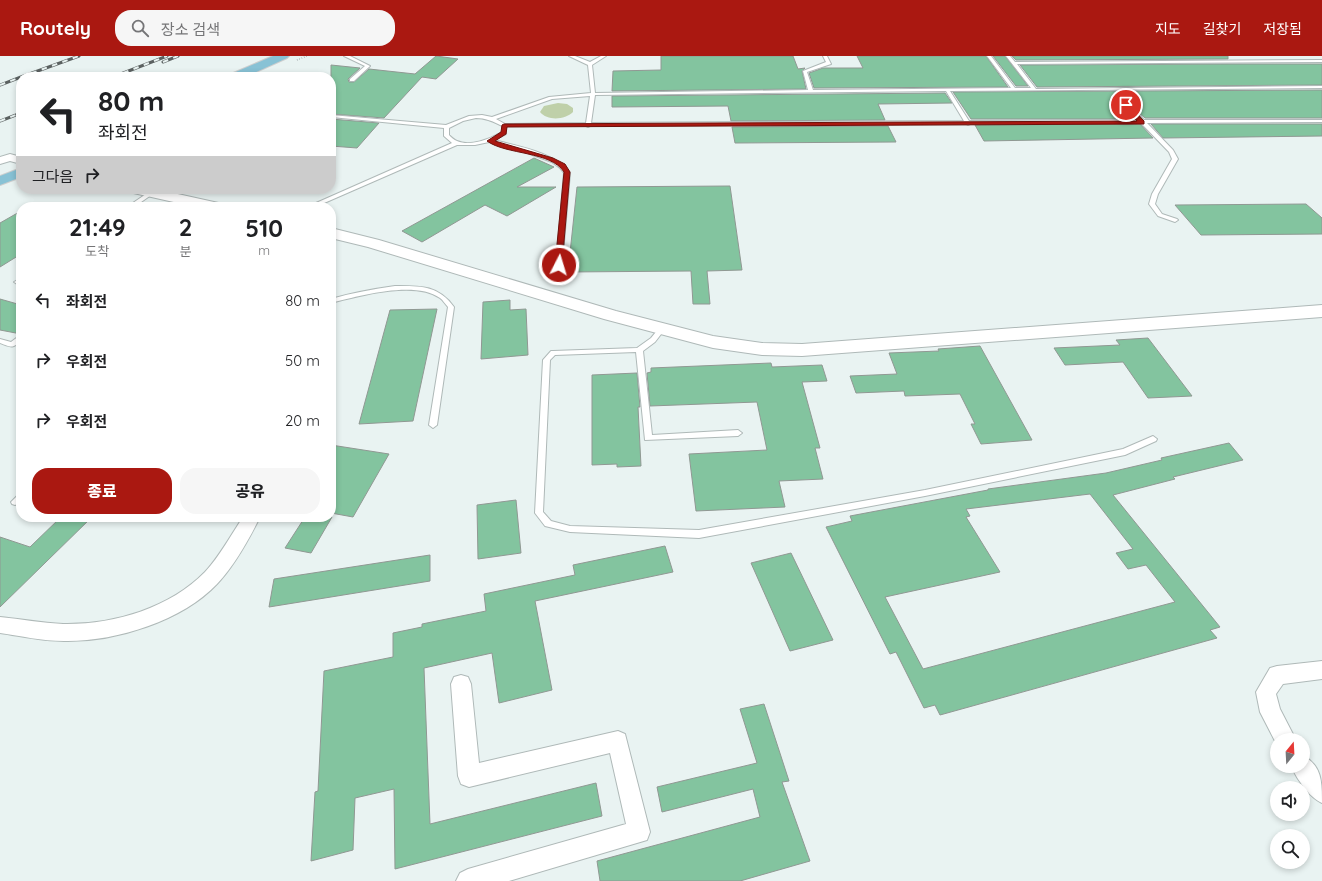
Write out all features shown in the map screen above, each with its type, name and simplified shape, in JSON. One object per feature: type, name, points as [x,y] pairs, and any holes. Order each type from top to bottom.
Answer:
[{"type":"main road","points":[[246,72],[283,56]]},
{"type":"main road","points":[[0,181],[16,174]]},
{"type":"street","points":[[0,161],[10,157],[16,159]]},
{"type":"street","points":[[156,194],[194,202]]},
{"type":"street","points":[[336,234],[373,243],[573,304],[662,329],[713,342],[762,348],[802,350],[1322,311]]},
{"type":"street","points":[[0,625],[72,632],[131,623],[160,613],[188,597],[211,577],[249,522]]},
{"type":"street","points":[[1282,733],[1270,712],[1266,692],[1277,675],[1322,670]]},
{"type":"street","points":[[461,684],[469,776],[618,741],[639,832],[468,881]]},
{"type":"street","points":[[1307,773],[1322,792]]},
{"type":"lane","points":[[346,56],[368,66],[352,80]]},
{"type":"lane","points":[[570,56],[590,64]]},
{"type":"lane","points":[[590,64],[604,56]]},
{"type":"lane","points":[[811,92],[805,71],[829,63],[825,56]]},
{"type":"lane","points":[[989,56],[1014,89]]},
{"type":"lane","points":[[1008,56],[1035,90]]},
{"type":"lane","points":[[1154,56],[1162,63]]},
{"type":"lane","points":[[1014,63],[1322,61]]},
{"type":"lane","points":[[588,126],[593,94],[590,64]]},
{"type":"lane","points":[[336,116],[447,127],[459,120],[476,116],[494,118],[551,98],[593,94],[1322,87]]},
{"type":"lane","points":[[948,91],[968,124]]},
{"type":"lane","points":[[1126,105],[1171,151],[1175,159],[1161,182],[1152,204],[1160,215],[1175,220]]},
{"type":"lane","points":[[494,118],[504,125],[588,126],[1322,121]]},
{"type":"lane","points":[[447,127],[446,136],[456,142],[474,144],[490,141],[504,133],[504,125]]},
{"type":"lane","points":[[490,141],[551,159],[563,166],[567,172],[559,265]]},
{"type":"lane","points":[[321,202],[456,142]]},
{"type":"lane","points":[[138,202],[150,194]]},
{"type":"lane","points":[[336,300],[370,290],[400,287],[434,293],[448,301],[451,307],[433,425]]},
{"type":"lane","points":[[662,329],[653,340],[640,350],[553,353],[547,360],[539,513],[548,524],[570,529],[699,534],[925,493],[1117,453],[1153,439]]},
{"type":"lane","points":[[0,342],[12,345],[16,342]]},
{"type":"lane","points":[[640,350],[648,438],[738,433]]},
{"type":"green space","points":[[558,103],[567,104],[573,108],[573,112],[565,117],[551,118],[540,112],[544,106]]},
{"type":"building","points":[[436,56],[458,59],[436,79],[422,77],[384,118],[336,114],[336,72],[331,72],[331,65],[360,68],[348,79],[349,82],[354,82],[369,69],[415,74]]},
{"type":"building","points":[[661,56],[793,56],[798,69],[805,68],[802,71],[806,89],[612,91],[613,71],[661,70]]},
{"type":"building","points":[[857,56],[986,56],[1008,87],[814,88],[809,73],[823,68],[863,68]]},
{"type":"building","points":[[993,56],[1005,56],[1028,86],[1016,86]]},
{"type":"building","points":[[1012,56],[1228,56],[1228,59],[1016,60]]},
{"type":"building","points":[[1322,64],[1322,85],[1037,87],[1020,65]]},
{"type":"building","points":[[1322,90],[1322,118],[1145,118],[1124,102],[1123,107],[1134,119],[971,119],[953,92]]},
{"type":"building","points":[[945,93],[952,103],[878,104],[885,120],[731,121],[728,106],[612,107],[612,96]]},
{"type":"building","points":[[336,119],[379,123],[357,148],[336,146]]},
{"type":"building","points":[[1140,124],[1153,138],[984,141],[975,125]]},
{"type":"building","points":[[1151,124],[1322,124],[1322,136],[1163,138]]},
{"type":"building","points":[[888,126],[896,142],[735,143],[732,127]]},
{"type":"building","points":[[534,158],[554,167],[517,187],[556,187],[507,216],[485,205],[422,242],[402,231]]},
{"type":"building","points":[[730,186],[742,270],[707,271],[710,304],[693,304],[691,271],[568,272],[577,187]]},
{"type":"building","points":[[1306,204],[1322,218],[1322,234],[1201,235],[1175,205]]},
{"type":"building","points":[[16,214],[16,257],[0,267],[0,223]]},
{"type":"building","points":[[0,299],[16,304],[16,333],[0,330]]},
{"type":"building","points":[[510,300],[510,310],[526,309],[528,355],[481,359],[483,302]]},
{"type":"building","points":[[437,309],[413,421],[359,424],[390,310]]},
{"type":"building","points":[[1148,338],[1192,396],[1148,398],[1123,362],[1065,365],[1054,348],[1120,345],[1116,340]]},
{"type":"building","points":[[980,346],[1032,440],[981,444],[971,424],[975,424],[960,394],[905,396],[904,391],[856,393],[850,376],[897,374],[889,353],[939,351],[938,349]]},
{"type":"building","points":[[771,363],[772,367],[822,365],[827,381],[802,382],[820,448],[815,448],[823,479],[779,481],[785,507],[696,511],[689,454],[767,450],[757,402],[650,406],[647,373],[651,372],[651,368]]},
{"type":"building","points":[[637,373],[640,407],[638,407],[641,466],[617,467],[617,464],[592,465],[592,375]]},
{"type":"building","points":[[1229,443],[1243,460],[1173,477],[1175,479],[1113,495],[1220,627],[1210,630],[1217,638],[940,715],[935,705],[924,708],[896,652],[890,654],[826,527],[852,521],[850,516],[988,489],[1106,473],[1162,460],[1161,458]],"holes":[[[1090,494],[1133,549],[1116,553],[1128,569],[1146,565],[1175,602],[923,669],[885,597],[1000,572],[966,517],[970,516],[966,509]]]},
{"type":"building","points":[[336,446],[389,454],[353,517],[336,514]]},
{"type":"building","points":[[516,500],[521,553],[478,559],[477,505]]},
{"type":"building","points":[[56,522],[87,522],[0,607],[0,537],[30,547]]},
{"type":"building","points":[[302,522],[329,522],[311,553],[285,548]]},
{"type":"building","points":[[665,546],[673,572],[535,601],[552,690],[499,703],[492,653],[424,668],[430,824],[596,783],[602,816],[395,869],[394,789],[355,798],[353,850],[311,861],[315,792],[318,791],[324,671],[393,657],[393,633],[422,627],[422,624],[486,611],[484,594],[575,575],[573,565]]},
{"type":"building","points":[[791,553],[833,640],[790,651],[751,563]]},
{"type":"building","points":[[430,555],[430,581],[269,607],[274,579]]},
{"type":"building","points":[[764,704],[789,781],[782,782],[810,861],[740,881],[600,881],[597,861],[760,817],[753,789],[662,812],[657,787],[757,763],[740,709]]},
{"type":"railway","points":[[35,72],[79,56]]},
{"type":"railway","points":[[126,72],[167,56]]},
{"type":"railway","points":[[163,62],[178,56]]},
{"type":"railway","points":[[0,85],[16,79]]},
{"type":"railway","points":[[0,121],[16,115]]},
{"type":"route","points":[[559,265],[567,172],[563,166],[551,159],[490,141],[504,133],[504,125],[635,126],[1142,122],[1126,105]]}]
